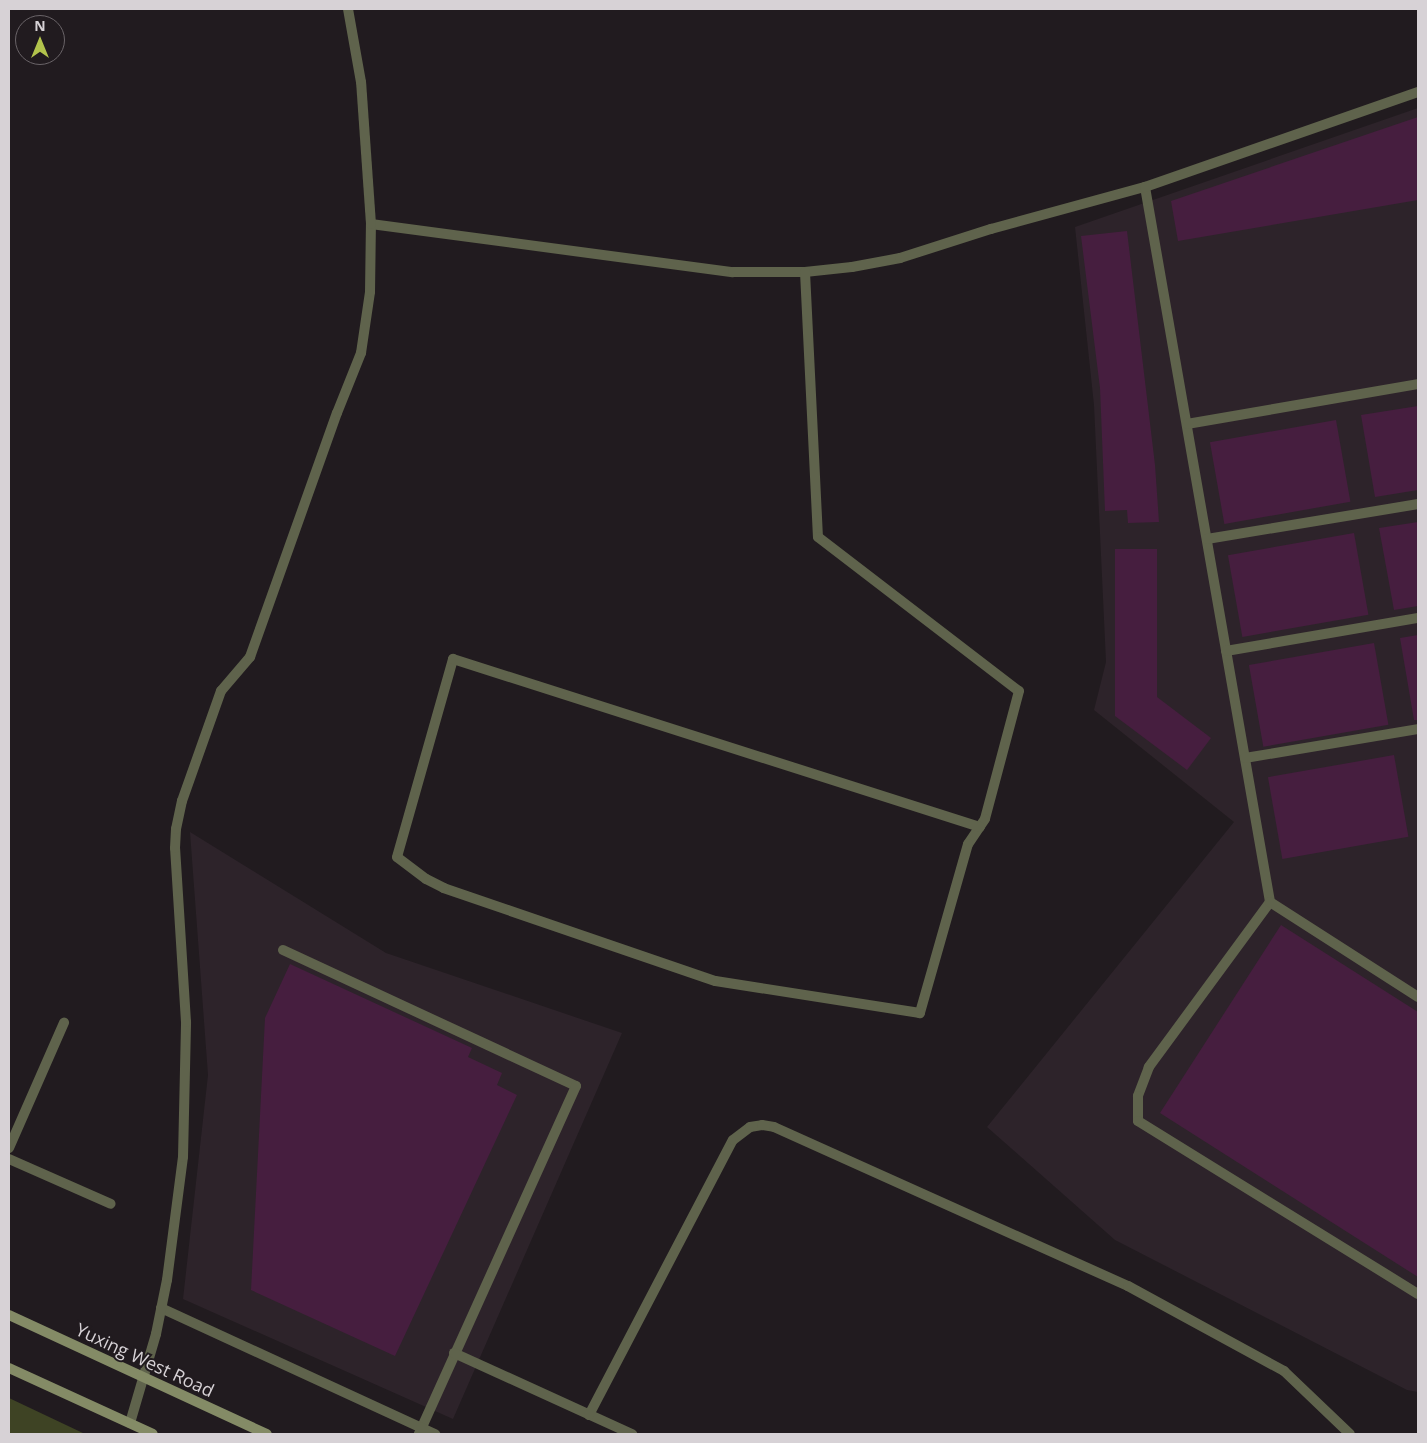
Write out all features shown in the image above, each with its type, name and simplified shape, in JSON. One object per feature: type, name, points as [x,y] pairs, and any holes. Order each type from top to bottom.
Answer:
[{"type":"main road","name":"Yuxing West Road","points":[[9,1315],[267,1434]]},
{"type":"main road","points":[[9,1368],[153,1434]]},
{"type":"street","points":[[130,1423],[144,1377],[161,1308],[176,1224],[183,1157],[186,1022],[175,848],[176,829],[182,801],[221,690],[250,657],[337,412],[361,353],[370,292],[371,224],[361,82],[348,9]]},
{"type":"street","points":[[371,224],[698,269],[769,273],[805,272],[852,267],[900,258],[991,229],[1146,187],[1418,92]]},
{"type":"street","points":[[1146,187],[1270,902],[1149,1067],[1138,1096],[1138,1121],[1418,1294]]},
{"type":"street","points":[[805,272],[818,537],[1019,691],[985,819],[980,827],[968,844],[920,1012],[715,981],[444,888],[426,879],[397,857],[453,659],[980,827]]},
{"type":"street","points":[[1187,424],[1418,384]]},
{"type":"street","points":[[1207,540],[1418,504]]},
{"type":"street","points":[[1226,651],[1418,618]]},
{"type":"street","points":[[1245,758],[1418,729]]},
{"type":"street","points":[[1270,902],[1418,998]]},
{"type":"street","points":[[283,950],[576,1086],[454,1353],[421,1431]]},
{"type":"street","points":[[9,1148],[64,1023]]},
{"type":"street","points":[[589,1415],[733,1140],[750,1127],[762,1125],[774,1127],[1128,1286],[1284,1371],[1350,1434]]},
{"type":"street","points":[[9,1159],[111,1204]]},
{"type":"street","points":[[161,1308],[421,1431],[435,1434]]},
{"type":"street","points":[[454,1353],[632,1434]]},
{"type":"shaded area","points":[[1418,108],[1418,1392],[1407,1390],[1115,1240],[987,1127],[1234,822],[1094,710],[1106,662],[1094,405],[1075,227]]},
{"type":"shaded area","points":[[190,832],[386,953],[622,1033],[453,1419],[183,1299],[208,1075]]},
{"type":"green space","points":[[9,1398],[85,1434],[9,1434]]},
{"type":"building","points":[[1418,117],[1418,200],[1178,241],[1171,201]]},
{"type":"building","points":[[1127,231],[1155,465],[1159,522],[1128,523],[1127,510],[1105,511],[1100,388],[1081,236]]},
{"type":"building","points":[[1418,406],[1418,490],[1375,497],[1361,415]]},
{"type":"building","points":[[1336,420],[1350,502],[1224,524],[1210,442]]},
{"type":"building","points":[[1418,522],[1418,606],[1394,610],[1379,528]]},
{"type":"building","points":[[1354,533],[1368,615],[1242,637],[1228,555]]},
{"type":"building","points":[[1115,549],[1157,549],[1157,697],[1211,738],[1187,770],[1115,716]]},
{"type":"building","points":[[1418,635],[1418,720],[1414,720],[1400,638]]},
{"type":"building","points":[[1374,643],[1388,725],[1263,747],[1249,665]]},
{"type":"building","points":[[1394,755],[1408,837],[1282,859],[1268,777]]},
{"type":"building","points":[[1281,925],[1418,1012],[1418,1277],[1160,1113]]},
{"type":"building","points":[[290,964],[472,1048],[468,1057],[502,1073],[497,1085],[517,1095],[395,1356],[251,1290],[265,1018]]}]
